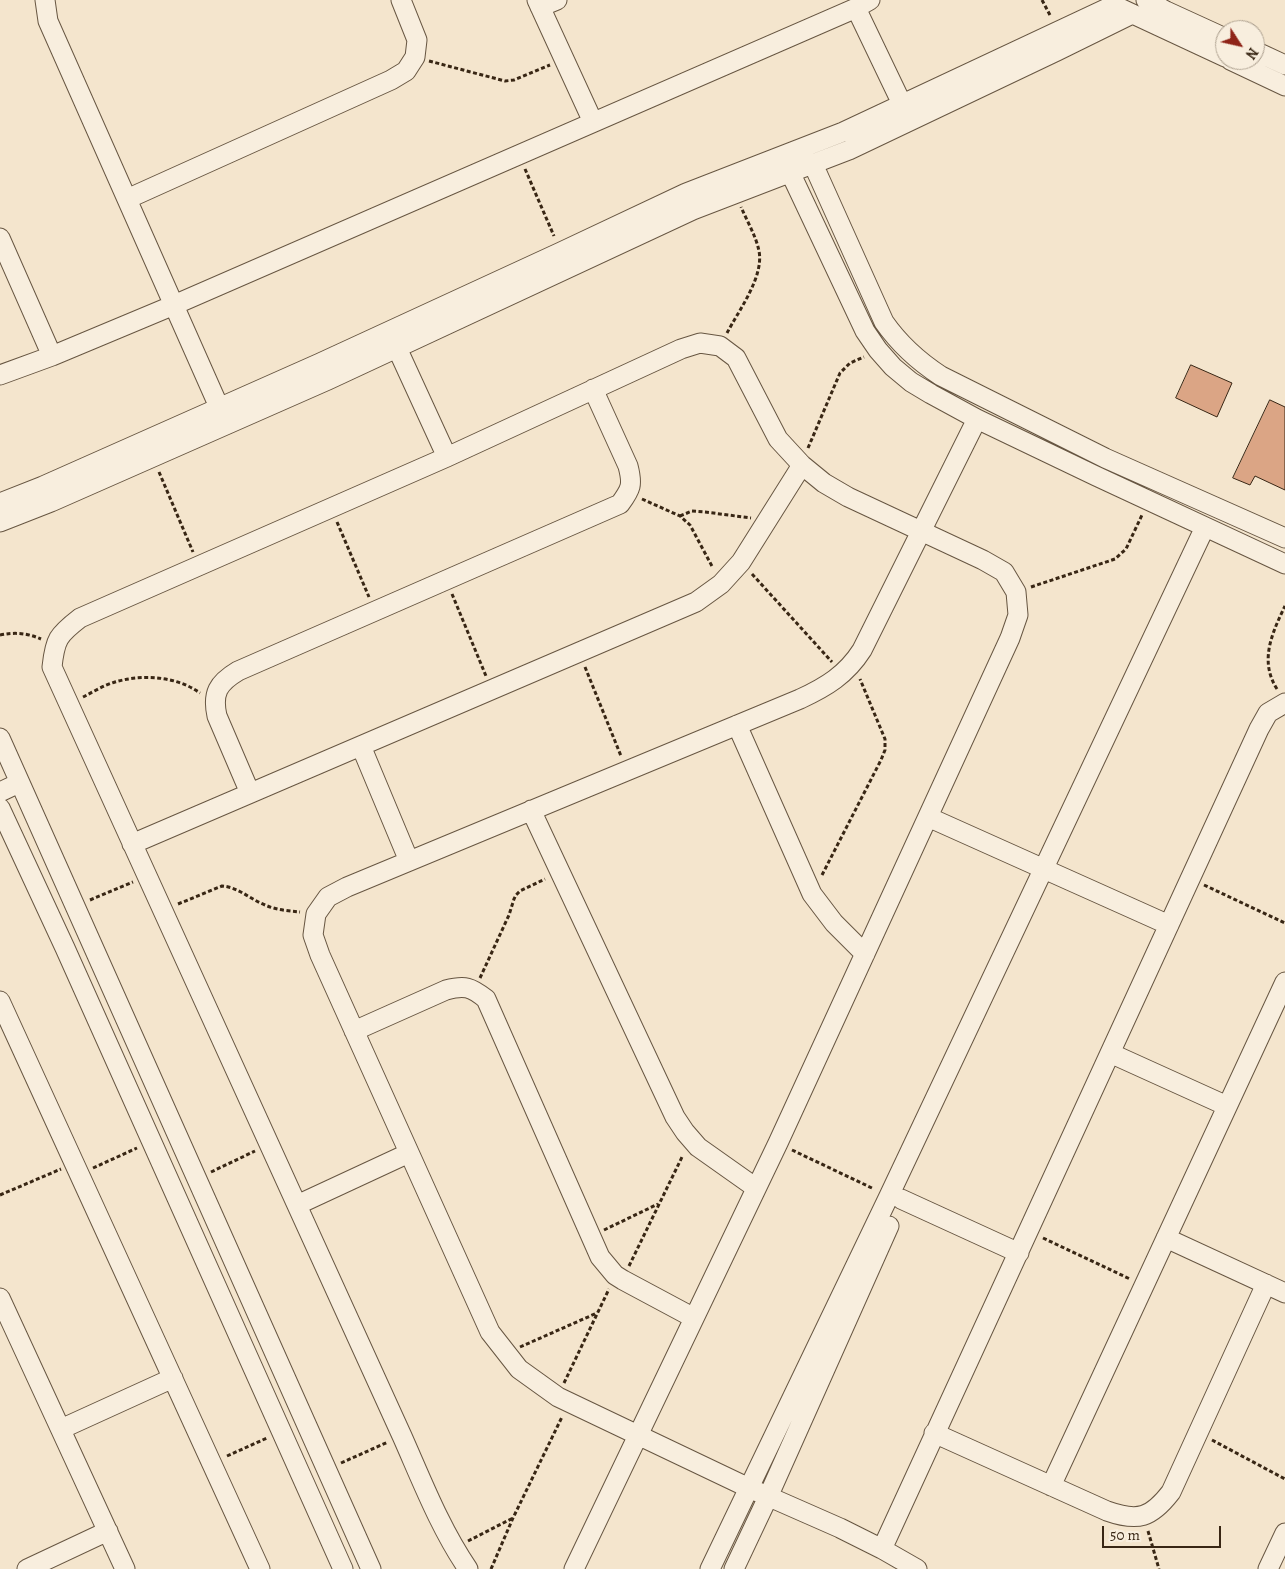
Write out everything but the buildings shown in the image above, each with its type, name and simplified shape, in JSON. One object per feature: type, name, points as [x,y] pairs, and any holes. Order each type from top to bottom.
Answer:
[{"type":"street","points":[[45,0],[48,21],[219,407]]},
{"type":"street","points":[[127,199],[391,80],[406,71],[415,57],[417,40],[401,0]]},
{"type":"street","points":[[1146,0],[1215,33]]},
{"type":"street","points":[[544,2],[564,58],[593,122]]},
{"type":"street","points":[[0,503],[43,486],[320,363],[686,193],[846,141],[1053,43],[1111,2],[1132,14],[1215,52]]},
{"type":"street","points":[[0,375],[52,356],[174,305],[863,4],[902,104]]},
{"type":"street","points":[[0,522],[51,502],[328,380],[693,210],[813,164],[902,104],[1053,43],[1132,14]]},
{"type":"street","points":[[1265,56],[1285,65]]},
{"type":"street","points":[[1253,70],[1285,86]]},
{"type":"street","points":[[813,164],[884,322],[909,353],[924,366],[1105,458],[1285,538]]},
{"type":"street","points":[[790,172],[865,331],[893,367],[911,382],[977,419],[1285,564]]},
{"type":"street","points":[[0,238],[52,356]]},
{"type":"street","points":[[468,1569],[454,1548],[429,1497],[68,703],[52,667],[54,648],[63,632],[80,618],[447,457],[681,349],[700,343],[720,346],[736,358],[778,439],[802,465],[824,483],[848,497],[983,560],[1004,572],[1016,592],[1018,615],[1010,638],[778,1143],[574,1569]]},
{"type":"street","points":[[397,348],[447,457]]},
{"type":"street","points":[[320,363],[328,380]]},
{"type":"street","points":[[250,793],[217,716],[214,703],[217,689],[226,678],[238,671],[620,504],[628,493],[632,480],[628,466],[593,390]]},
{"type":"street","points":[[917,1569],[840,1528],[749,1488],[563,1400],[520,1369],[505,1353],[490,1332],[320,955],[313,935],[316,914],[328,897],[347,887],[823,688],[848,669],[866,642],[977,419]]},
{"type":"street","points":[[1096,476],[1105,458]]},
{"type":"street","points":[[132,844],[696,602],[721,584],[741,562],[802,465]]},
{"type":"street","points":[[710,1569],[895,1197],[1211,530]]},
{"type":"street","points":[[882,1549],[1259,730],[1268,713],[1283,699]]},
{"type":"street","points":[[737,725],[812,894],[834,923],[865,954]]},
{"type":"street","points":[[0,738],[371,1569]]},
{"type":"street","points":[[361,746],[409,861]]},
{"type":"street","points":[[0,792],[19,783]]},
{"type":"street","points":[[531,810],[675,1117],[690,1139],[710,1156],[756,1188]]},
{"type":"street","points":[[1,812],[151,1141],[342,1569]]},
{"type":"street","points":[[928,817],[1169,925]]},
{"type":"street","points":[[64,948],[89,937]]},
{"type":"street","points":[[1051,1486],[1285,982]]},
{"type":"street","points":[[354,1031],[446,990],[460,986],[475,990],[486,999],[600,1257],[619,1278],[694,1318]]},
{"type":"street","points":[[0,1001],[260,1569]]},
{"type":"street","points":[[1110,1053],[1227,1106]]},
{"type":"street","points":[[297,1205],[409,1153]]},
{"type":"street","points":[[895,1197],[1019,1254]]},
{"type":"street","points":[[734,1569],[768,1496],[895,1197]]},
{"type":"street","points":[[1166,1238],[1285,1293]]},
{"type":"street","points":[[934,1433],[1125,1518],[1143,1516],[1159,1507],[1170,1492],[1266,1284]]},
{"type":"street","points":[[0,1298],[125,1569]]},
{"type":"street","points":[[61,1429],[173,1378]]},
{"type":"street","points":[[27,1569],[108,1531]]},
{"type":"street","points":[[1268,1569],[1285,1533]]},
{"type":"path","points":[[415,57],[506,81],[522,77],[564,58]]},
{"type":"path","points":[[519,154],[561,252]]},
{"type":"path","points":[[720,346],[757,276],[760,264],[759,251],[755,239],[736,194]]},
{"type":"path","points":[[802,465],[840,373],[844,367],[878,350]]},
{"type":"path","points":[[152,457],[200,566]]},
{"type":"path","points":[[628,493],[680,516],[690,525],[721,584]]},
{"type":"path","points":[[1016,592],[1115,559],[1126,549],[1149,501]]},
{"type":"path","points":[[330,508],[375,611]]},
{"type":"path","points":[[680,516],[692,511],[768,521]]},
{"type":"path","points":[[741,562],[848,669],[885,740],[885,750],[881,760],[812,894]]},
{"type":"path","points":[[446,580],[492,690]]},
{"type":"path","points":[[1283,699],[1273,684],[1268,662],[1270,639],[1285,606]]},
{"type":"path","points":[[0,635],[16,633],[30,635],[43,640],[54,648]]},
{"type":"path","points":[[579,653],[627,770]]},
{"type":"path","points":[[68,703],[114,682],[141,677],[167,679],[192,688],[214,703]]},
{"type":"path","points":[[475,990],[510,915],[516,895],[520,891],[560,872]]},
{"type":"path","points":[[76,906],[147,876]]},
{"type":"path","points":[[1190,879],[1285,923]]},
{"type":"path","points":[[163,910],[222,886],[230,887],[274,908],[316,914]]},
{"type":"path","points":[[491,1569],[598,1313],[619,1278],[690,1139]]},
{"type":"path","points":[[0,1195],[151,1141]]},
{"type":"path","points":[[778,1143],[895,1197]]},
{"type":"path","points":[[196,1178],[270,1144]]},
{"type":"path","points":[[591,1236],[658,1204]]},
{"type":"path","points":[[1028,1232],[1144,1285]]},
{"type":"path","points":[[505,1353],[598,1313]]},
{"type":"path","points":[[212,1463],[281,1432]]},
{"type":"path","points":[[1198,1433],[1285,1479]]},
{"type":"path","points":[[326,1470],[402,1436]]},
{"type":"path","points":[[1143,1516],[1159,1569]]},
{"type":"path","points":[[454,1548],[513,1518]]}]
